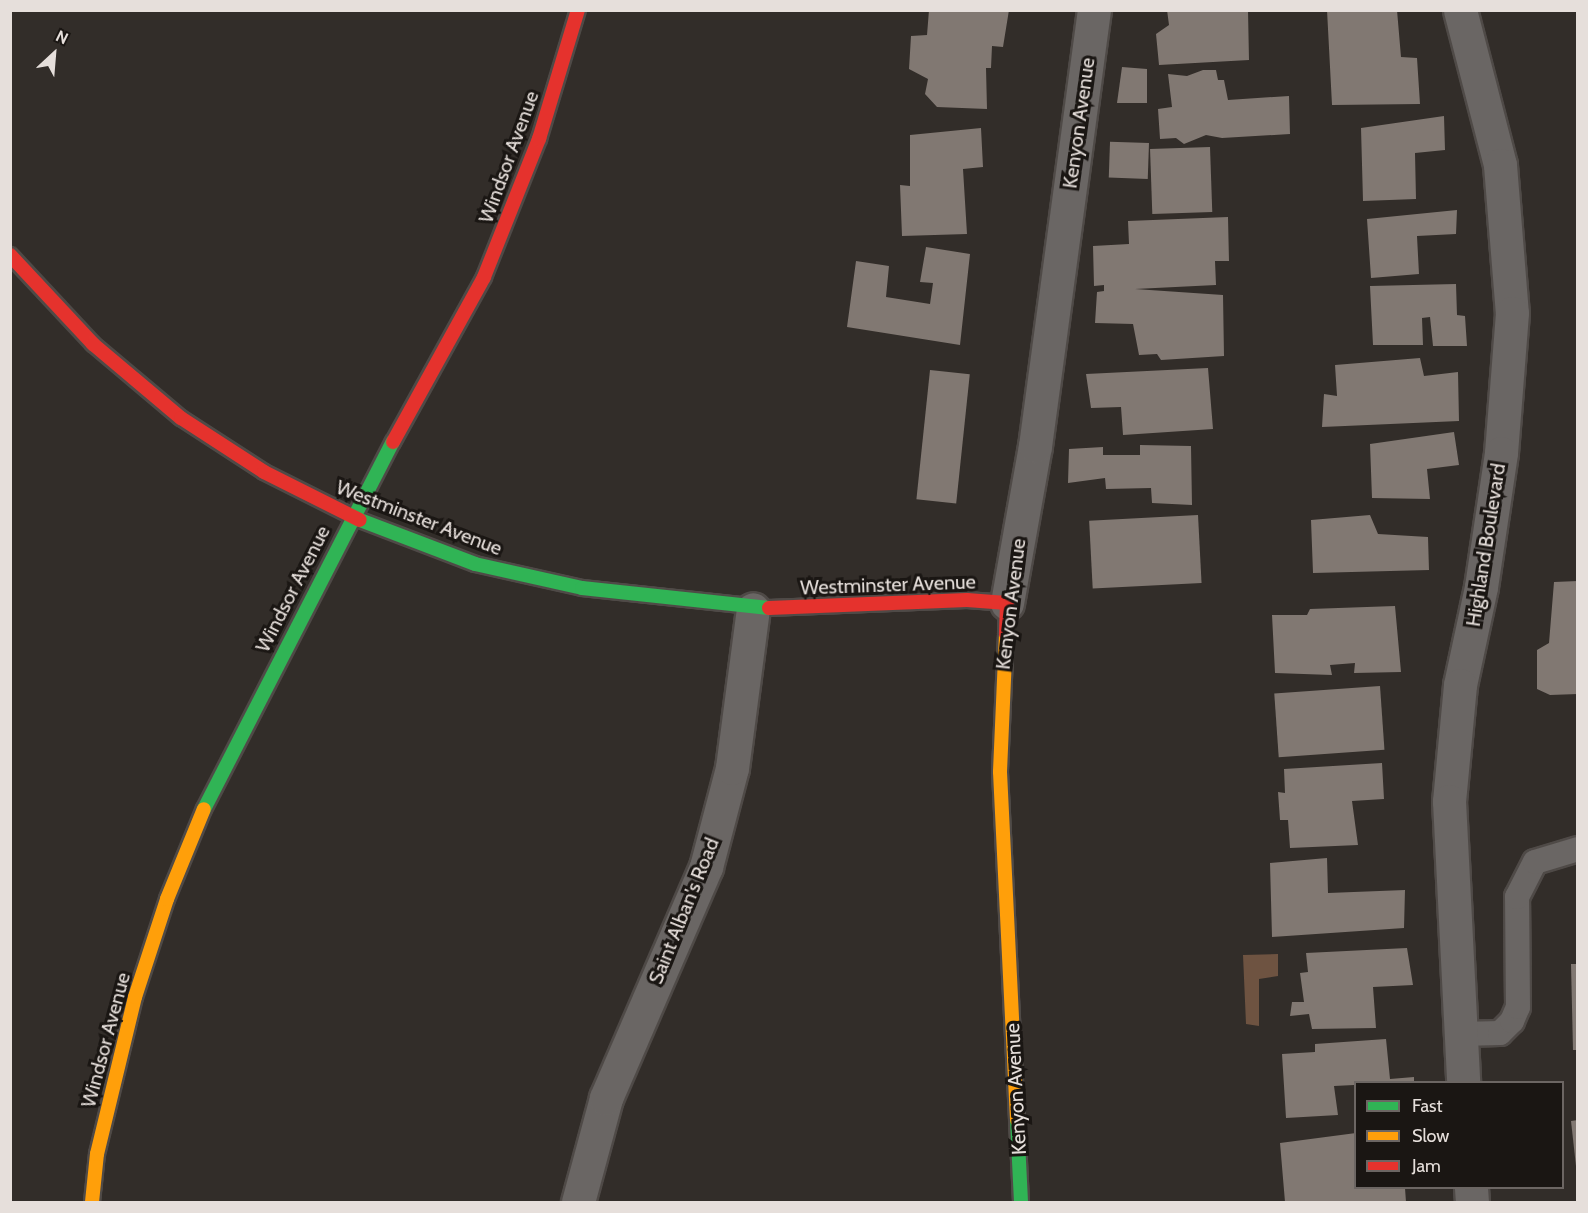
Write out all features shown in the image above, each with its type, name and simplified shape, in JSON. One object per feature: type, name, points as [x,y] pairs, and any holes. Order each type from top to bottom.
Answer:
[{"type":"street","name":"Windsor Avenue","points":[[92,1203],[97,1154],[132,1008],[167,899],[208,800],[352,517],[484,277],[539,139],[578,10]]},
{"type":"street","name":"Kenyon Avenue","points":[[1021,1203],[1000,772],[1007,603],[1035,446],[1094,10]]},
{"type":"street","name":"Highland Boulevard","points":[[1460,10],[1500,165],[1512,313],[1501,453],[1481,587],[1460,685],[1449,801],[1463,1081]]},
{"type":"street","name":"Westminster Avenue","points":[[12,263],[93,344],[181,418],[264,472],[352,517],[475,564],[582,588],[753,609],[967,600],[1007,603]]},
{"type":"street","name":"Saint Alban's Road","points":[[578,1203],[606,1098],[706,867],[732,768],[753,609]]},
{"type":"lane","points":[[1460,1034],[1500,1033],[1512,1022],[1518,1007],[1517,897],[1535,862],[1578,849]]},
{"type":"shaded area","points":[[1278,954],[1278,976],[1259,979],[1259,1026],[1246,1024],[1243,955]]},
{"type":"building","points":[[929,10],[1009,10],[1003,47],[992,46],[991,68],[986,68],[987,109],[937,107],[925,94],[928,79],[909,69],[911,36],[927,35]]},
{"type":"building","points":[[1167,10],[1248,10],[1249,60],[1159,65],[1156,34],[1169,25]]},
{"type":"building","points":[[1327,10],[1397,10],[1401,57],[1417,58],[1420,104],[1332,105]]},
{"type":"building","points":[[1122,67],[1147,69],[1147,103],[1117,103]]},
{"type":"building","points":[[1203,70],[1216,70],[1218,80],[1224,80],[1228,100],[1289,96],[1290,134],[1222,138],[1206,135],[1184,144],[1176,138],[1160,139],[1158,109],[1172,107],[1168,74],[1187,76]]},
{"type":"building","points":[[1444,116],[1445,150],[1415,153],[1416,199],[1363,201],[1361,128]]},
{"type":"building","points":[[981,128],[983,167],[963,169],[967,234],[902,236],[900,185],[910,186],[910,135]]},
{"type":"building","points":[[1110,142],[1149,143],[1148,179],[1109,178]]},
{"type":"building","points":[[1210,147],[1212,212],[1152,214],[1150,149]]},
{"type":"building","points":[[1457,210],[1456,234],[1417,236],[1419,274],[1371,278],[1367,219]]},
{"type":"building","points":[[1228,217],[1229,261],[1215,261],[1216,285],[1135,289],[1223,295],[1224,356],[1161,360],[1157,354],[1139,355],[1133,324],[1095,323],[1097,292],[1104,291],[1104,285],[1094,286],[1093,246],[1129,244],[1128,221]]},
{"type":"building","points":[[926,247],[970,254],[960,345],[847,327],[856,261],[889,266],[886,297],[930,304],[933,283],[920,282]]},
{"type":"building","points":[[1456,284],[1457,315],[1465,316],[1467,346],[1433,346],[1430,317],[1422,318],[1423,345],[1373,345],[1370,286]]},
{"type":"building","points":[[1420,358],[1424,376],[1458,372],[1459,421],[1322,427],[1324,394],[1337,396],[1335,365]]},
{"type":"building","points":[[1208,368],[1213,429],[1123,435],[1121,407],[1091,408],[1086,374]]},
{"type":"building","points":[[930,370],[970,374],[956,503],[916,499]]},
{"type":"building","points":[[1454,432],[1459,465],[1427,469],[1430,499],[1372,498],[1370,444]]},
{"type":"building","points":[[1140,445],[1191,446],[1192,505],[1152,503],[1151,488],[1106,489],[1105,478],[1068,483],[1069,449],[1103,447],[1103,455],[1140,455]]},
{"type":"building","points":[[1198,515],[1202,583],[1093,589],[1089,521]]},
{"type":"building","points":[[1370,515],[1378,534],[1428,537],[1429,570],[1313,573],[1311,520]]},
{"type":"building","points":[[1578,581],[1578,694],[1550,695],[1537,689],[1537,650],[1549,643],[1554,582]]},
{"type":"building","points":[[1395,606],[1401,672],[1354,673],[1355,663],[1330,665],[1332,675],[1275,673],[1272,615],[1307,615],[1310,609]]},
{"type":"building","points":[[1380,686],[1384,750],[1279,757],[1274,693]]},
{"type":"building","points":[[1382,763],[1384,799],[1352,801],[1358,845],[1290,848],[1288,820],[1280,820],[1278,792],[1285,793],[1284,769]]},
{"type":"building","points":[[1327,858],[1328,893],[1405,890],[1404,928],[1272,937],[1270,863]]},
{"type":"building","points":[[1407,948],[1413,985],[1373,987],[1376,1028],[1312,1029],[1309,1014],[1290,1016],[1292,1002],[1304,1002],[1300,973],[1308,972],[1306,953]]},
{"type":"building","points":[[1571,964],[1578,964],[1578,1050],[1573,1050]]},
{"type":"building","points":[[1386,1039],[1390,1079],[1414,1077],[1414,1081],[1354,1081],[1354,1085],[1334,1086],[1338,1115],[1286,1118],[1282,1054],[1315,1052],[1315,1044]]},
{"type":"building","points":[[1578,1120],[1578,1166],[1576,1166],[1571,1121]]},
{"type":"building","points":[[1354,1133],[1354,1189],[1405,1189],[1406,1202],[1285,1202],[1280,1143]]},
{"type":"traffic: fast","points":[[204,809],[393,442]]},
{"type":"traffic: fast","points":[[360,520],[475,564],[582,588],[769,608]]},
{"type":"traffic: fast","points":[[1017,1120],[1021,1202]]},
{"type":"traffic: slow","points":[[1006,634],[1000,772],[1017,1120]]},
{"type":"traffic: slow","points":[[92,1202],[97,1154],[135,997],[167,899],[204,809]]},
{"type":"traffic: jam","points":[[393,442],[484,277],[539,139],[578,10]]},
{"type":"traffic: jam","points":[[10,255],[93,344],[181,418],[264,472],[360,520]]},
{"type":"traffic: jam","points":[[769,608],[967,600],[1007,603],[1006,634]]}]
